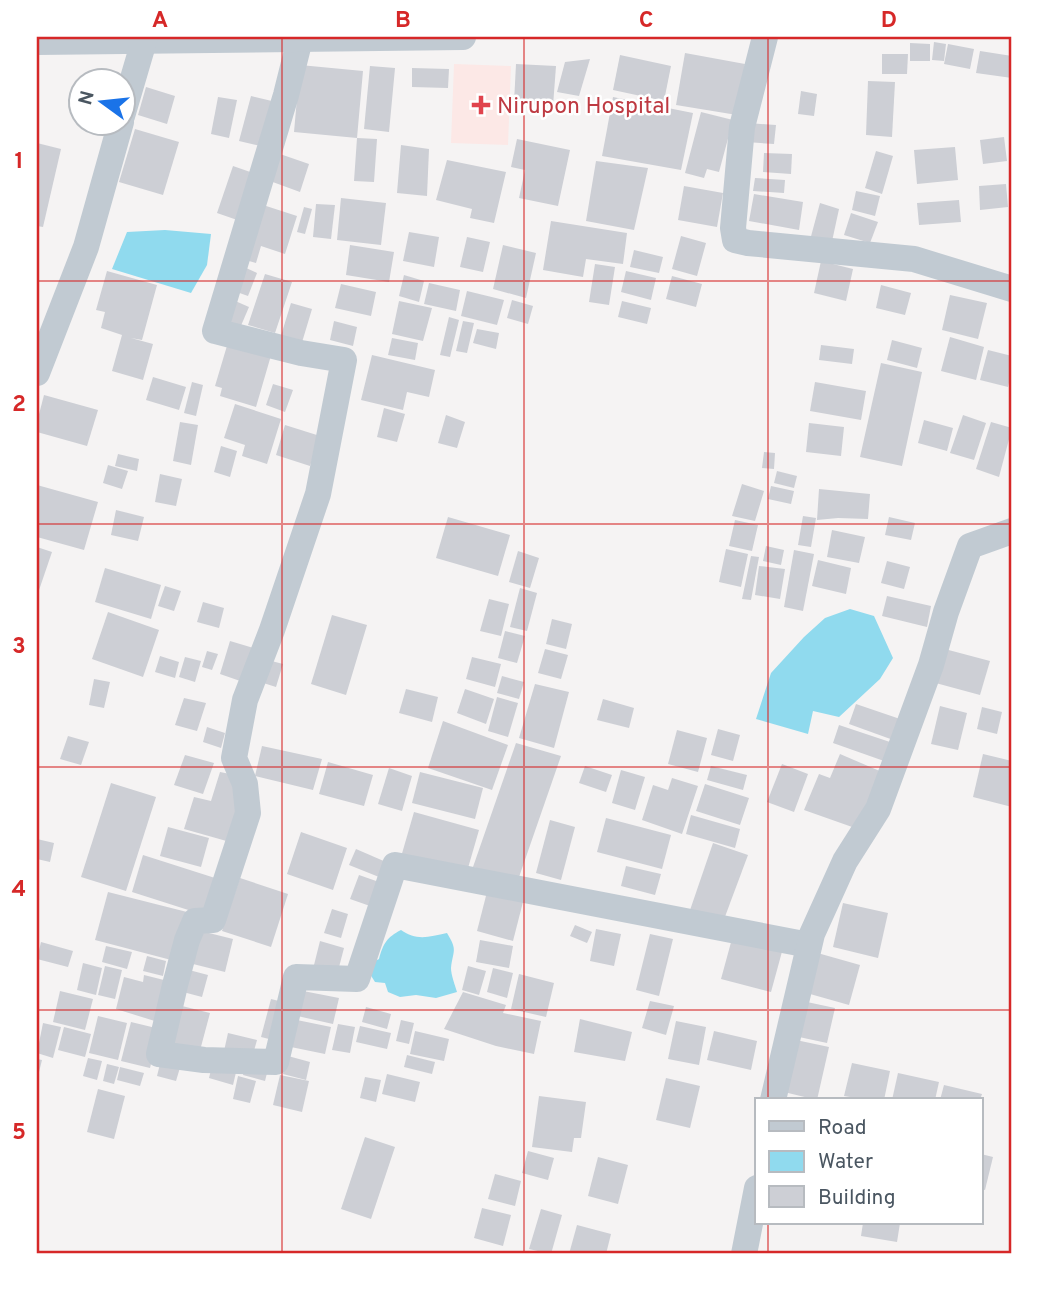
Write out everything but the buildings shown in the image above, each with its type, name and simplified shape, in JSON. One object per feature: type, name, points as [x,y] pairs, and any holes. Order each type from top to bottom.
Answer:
[{"type":"street","points":[[37,42],[463,37]]},
{"type":"street","points":[[765,37],[742,127],[733,228],[735,240],[914,259],[1012,289]]},
{"type":"street","points":[[300,39],[215,331],[301,353],[344,360],[318,494],[245,700],[234,758],[245,784],[248,813],[213,920],[195,921],[187,940],[159,1054],[276,1062],[296,978],[357,979],[395,865],[809,946]]},
{"type":"street","points":[[136,68],[144,41]]},
{"type":"street","points":[[37,373],[86,247],[117,136]]},
{"type":"street","points":[[773,1098],[809,946],[845,861],[878,809],[931,664],[970,546],[1012,531]]},
{"type":"street","points":[[744,1254],[755,1198]]},
{"type":"shaded area","name":"Nirupon Hospital","points":[[454,64],[511,66],[508,145],[451,143]]},
{"type":"water","points":[[165,230],[211,234],[207,265],[191,293],[112,269],[127,232]]},
{"type":"water","points":[[850,609],[874,616],[893,658],[880,679],[839,717],[813,711],[808,734],[756,719],[771,673],[825,618]]},
{"type":"water","points":[[401,930],[417,937],[447,933],[454,947],[451,971],[457,992],[436,998],[416,995],[400,997],[388,992],[385,983],[375,982],[365,966],[379,959],[386,942]]},
{"type":"place","name":"Nirupon Hospital","points":[[481,105]]}]
